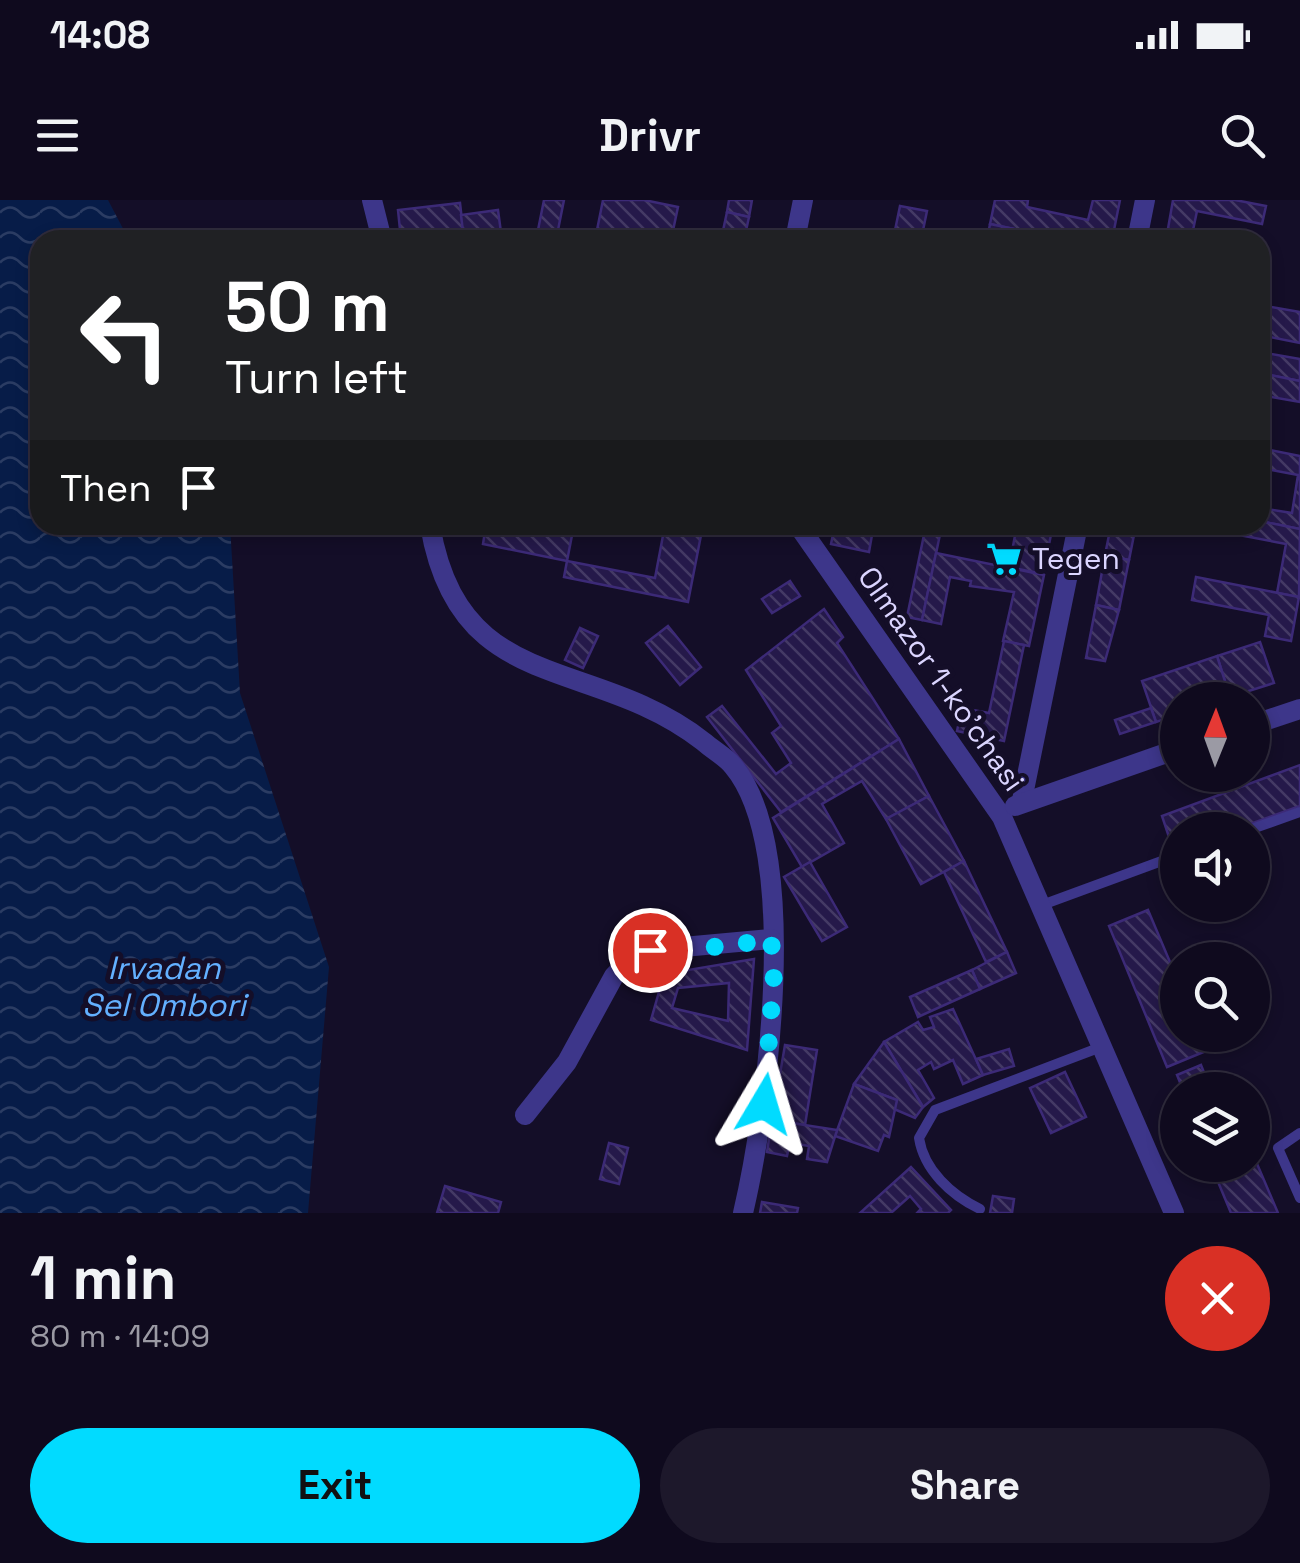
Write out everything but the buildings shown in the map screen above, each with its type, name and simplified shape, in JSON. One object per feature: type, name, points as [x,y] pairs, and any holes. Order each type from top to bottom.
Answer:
[{"type":"street","points":[[372,200],[380,230]]},
{"type":"street","points":[[798,230],[803,200]]},
{"type":"street","points":[[1138,230],[1145,200]]},
{"type":"street","points":[[431,535],[436,566],[460,612],[500,651],[622,694],[687,729],[734,766],[762,822],[771,938],[769,1074],[743,1213]]},
{"type":"street","name":"Olmazor 1-ko'chasi","points":[[805,535],[1002,817],[1174,1213]]},
{"type":"street","points":[[1022,800],[1076,535]]},
{"type":"street","points":[[1270,719],[1300,710]]},
{"type":"street","points":[[1002,817],[1022,800],[1160,755]]},
{"type":"street","points":[[525,1115],[567,1062],[614,976],[631,958],[650,950],[732,946],[771,938]]},
{"type":"lane","points":[[1270,822],[1300,812]]},
{"type":"lane","points":[[1042,905],[1160,862]]},
{"type":"lane","points":[[980,1209],[962,1200],[922,1156],[919,1138],[936,1110],[1101,1047]]},
{"type":"lane","points":[[1300,1134],[1278,1148],[1300,1198]]},
{"type":"water","name":"Irvadan Sel Ombori","points":[[0,200],[108,200],[124,230],[30,230],[30,535],[231,535],[240,693],[329,967],[308,1213],[0,1213]]},
{"type":"place","name":"Tegen","points":[[1004,559]]},
{"type":"route","points":[[650,950],[732,946],[771,938],[774,974],[764,1104]]}]
